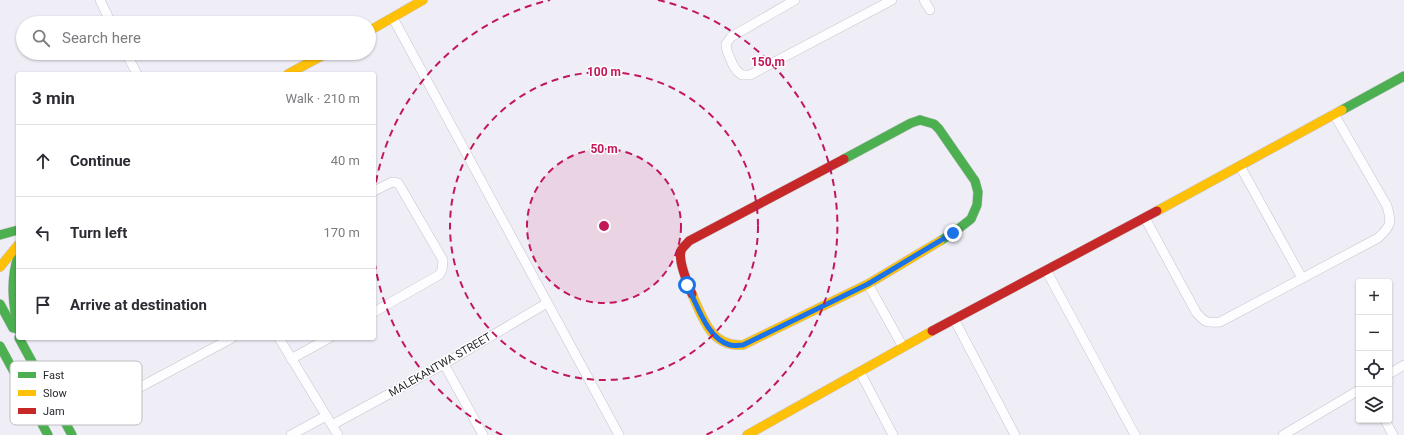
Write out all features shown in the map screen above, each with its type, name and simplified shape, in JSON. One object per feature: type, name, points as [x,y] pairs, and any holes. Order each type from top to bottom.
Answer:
[{"type":"street","points":[[100,0],[108,16]]},
{"type":"street","points":[[795,0],[731,37],[726,44],[727,52],[737,71],[742,75],[750,75],[892,0]]},
{"type":"street","points":[[924,0],[930,10]]},
{"type":"street","points":[[376,27],[423,1]]},
{"type":"street","points":[[393,18],[620,435]]},
{"type":"street","points":[[130,60],[136,72]]},
{"type":"street","points":[[292,72],[314,60]]},
{"type":"street","points":[[746,435],[764,431],[903,347],[1145,218],[1404,76]]},
{"type":"street","points":[[1145,218],[1196,312],[1203,321],[1210,323],[1220,322],[1378,238],[1388,229],[1390,222],[1387,206],[1334,114]]},
{"type":"street","points":[[920,120],[934,124],[939,129],[974,181],[978,192],[977,205],[971,219],[953,233],[868,284],[743,345],[731,346],[714,337],[708,327],[687,285],[680,261],[681,251],[689,241],[911,123],[920,120]]},
{"type":"street","points":[[1240,166],[1302,278]]},
{"type":"street","points":[[376,190],[392,182],[398,183],[443,260],[443,266],[440,275],[376,311]]},
{"type":"street","points":[[0,235],[16,231]]},
{"type":"street","points":[[0,267],[16,247]]},
{"type":"street","points":[[16,264],[12,281],[12,299],[16,320]]},
{"type":"street","points":[[1046,270],[1135,435]]},
{"type":"street","points":[[868,284],[903,347]]},
{"type":"street","name":"MALEKANTWA STREET","points":[[332,425],[444,364],[547,303]]},
{"type":"street","points":[[0,304],[16,333]]},
{"type":"street","points":[[954,319],[1015,435]]},
{"type":"street","points":[[20,340],[32,361]]},
{"type":"street","points":[[142,386],[228,340]]},
{"type":"street","points":[[281,340],[291,359],[338,435]]},
{"type":"street","points":[[291,359],[325,340]]},
{"type":"street","points":[[0,346],[10,364]]},
{"type":"street","points":[[444,364],[483,435]]},
{"type":"street","points":[[1392,372],[1404,366]]},
{"type":"street","points":[[0,368],[10,375]]},
{"type":"street","points":[[860,372],[893,435]]},
{"type":"street","points":[[1283,435],[1356,392]]},
{"type":"street","points":[[291,435],[326,416]]},
{"type":"street","points":[[1387,423],[1393,435]]},
{"type":"street","points":[[43,425],[48,435]]},
{"type":"street","points":[[67,425],[72,435]]},
{"type":"traffic: fast","points":[[1342,110],[1404,76]]},
{"type":"traffic: fast","points":[[920,120],[934,124],[939,129],[975,181],[978,192],[977,205],[971,219],[940,241]]},
{"type":"traffic: fast","points":[[844,159],[911,123],[920,120]]},
{"type":"traffic: fast","points":[[0,235],[16,231]]},
{"type":"traffic: fast","points":[[16,262],[13,284],[16,317]]},
{"type":"traffic: fast","points":[[0,304],[13,328]]},
{"type":"traffic: fast","points":[[20,340],[32,361]]},
{"type":"traffic: fast","points":[[0,346],[10,365]]},
{"type":"traffic: fast","points":[[43,425],[48,435]]},
{"type":"traffic: fast","points":[[67,425],[72,435]]},
{"type":"traffic: slow","points":[[376,27],[423,0]]},
{"type":"traffic: slow","points":[[292,72],[314,60]]},
{"type":"traffic: slow","points":[[1157,211],[1342,110]]},
{"type":"traffic: slow","points":[[692,294],[700,313],[710,330],[723,341],[743,345],[868,284],[940,241]]},
{"type":"traffic: slow","points":[[0,267],[16,247]]},
{"type":"traffic: slow","points":[[747,435],[932,331]]},
{"type":"traffic: jam","points":[[692,294],[684,273],[680,256],[683,247],[689,241],[844,159]]},
{"type":"traffic: jam","points":[[932,331],[1157,211]]},
{"type":"route","points":[[687,285],[714,337],[731,346],[743,345],[868,284],[953,233]]}]
